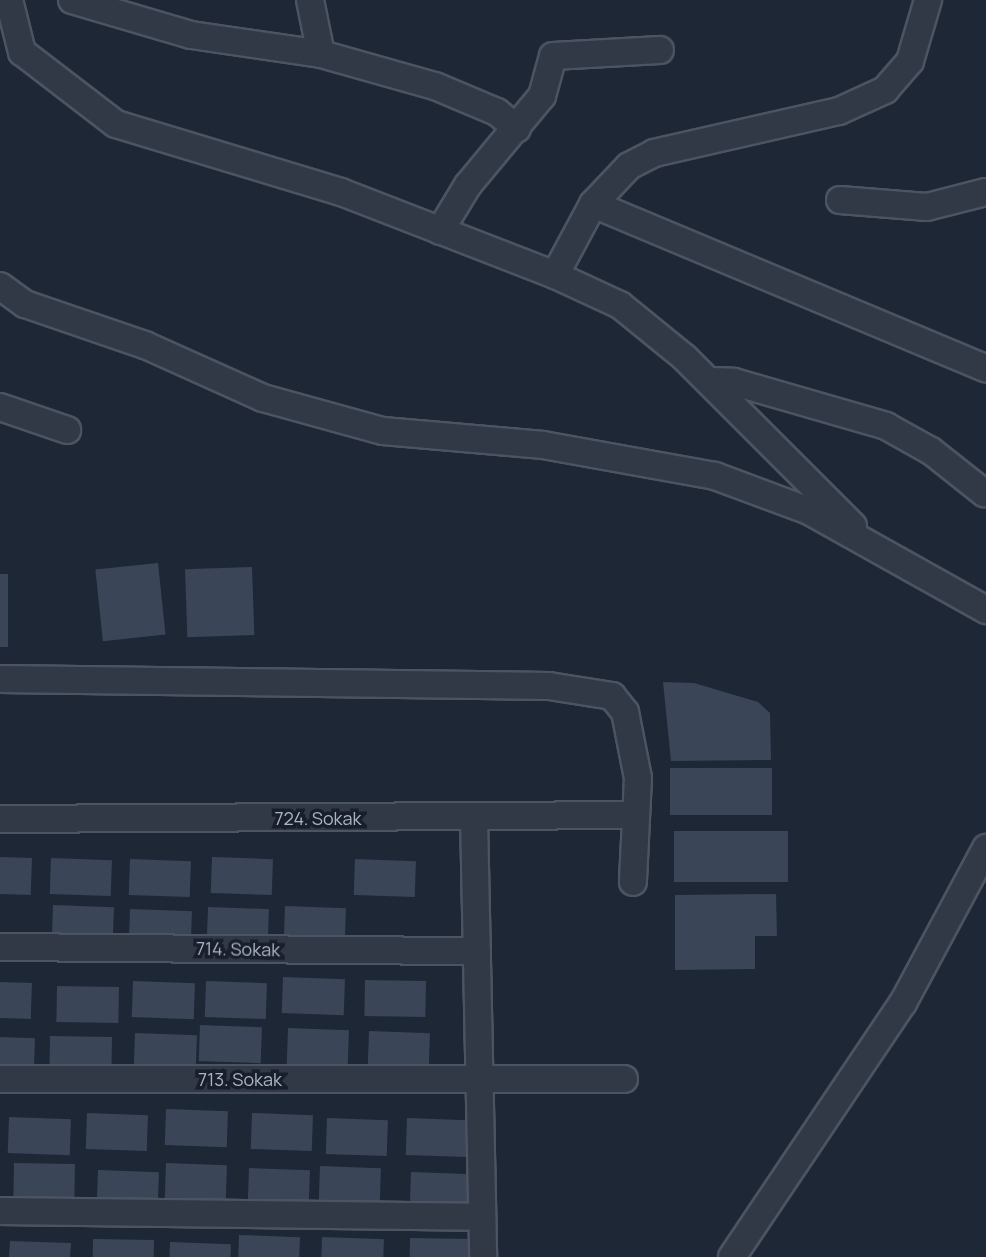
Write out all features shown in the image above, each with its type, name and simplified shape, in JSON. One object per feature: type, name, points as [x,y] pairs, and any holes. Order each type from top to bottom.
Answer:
[{"type":"street","points":[[9,0],[22,52],[116,124],[341,192],[555,275],[620,305],[711,381],[870,544]]},
{"type":"street","points":[[72,0],[191,35],[321,54],[435,86],[497,113],[517,129]]},
{"type":"street","points":[[310,0],[321,54]]},
{"type":"street","points":[[555,275],[593,204],[629,166],[654,153],[839,111],[885,90],[910,61],[928,0]]},
{"type":"street","points":[[440,231],[468,185],[542,96],[553,56],[660,50]]},
{"type":"street","points":[[840,200],[927,208],[986,192]]},
{"type":"street","points":[[593,204],[986,368]]},
{"type":"street","points":[[0,286],[25,303],[145,345],[263,398],[383,431],[543,446],[715,476],[809,511],[986,610]]},
{"type":"street","points":[[711,381],[734,382],[886,426],[931,451],[984,493]]},
{"type":"street","points":[[0,407],[67,430]]},
{"type":"street","points":[[0,679],[549,686],[612,696],[625,712],[638,778],[633,882]]},
{"type":"street","name":"724. Sokak","points":[[0,819],[636,815]]},
{"type":"street","points":[[474,817],[483,1257]]},
{"type":"street","points":[[732,1257],[903,1003],[986,848]]},
{"type":"street","name":"714. Sokak","points":[[0,947],[477,951]]},
{"type":"street","name":"713. Sokak","points":[[0,1079],[479,1074],[624,1079]]},
{"type":"street","points":[[0,1211],[482,1217]]},
{"type":"building","points":[[158,563],[166,635],[103,641],[95,570]]},
{"type":"building","points":[[252,567],[254,635],[187,637],[185,569]]},
{"type":"building","points":[[0,574],[8,574],[8,647],[0,647]]},
{"type":"building","points":[[663,682],[694,683],[758,702],[770,713],[771,760],[671,761]]},
{"type":"building","points":[[670,768],[772,768],[772,815],[670,815]]},
{"type":"building","points":[[674,831],[788,831],[788,882],[674,882]]},
{"type":"building","points":[[0,857],[32,858],[31,895],[0,894]]},
{"type":"building","points":[[212,857],[273,859],[272,895],[211,893]]},
{"type":"building","points":[[51,858],[112,860],[111,896],[50,894]]},
{"type":"building","points":[[130,859],[191,861],[190,897],[129,895]]},
{"type":"building","points":[[355,859],[416,861],[415,897],[354,895]]},
{"type":"building","points":[[776,894],[777,936],[755,936],[755,969],[675,970],[675,895]]},
{"type":"building","points":[[53,905],[114,907],[113,943],[52,941]]},
{"type":"building","points":[[285,906],[346,908],[345,944],[284,942]]},
{"type":"building","points":[[208,907],[269,909],[268,945],[207,943]]},
{"type":"building","points":[[130,909],[192,911],[191,947],[129,945]]},
{"type":"building","points":[[283,977],[345,979],[344,1015],[282,1013]]},
{"type":"building","points":[[365,980],[426,981],[425,1017],[364,1016]]},
{"type":"building","points":[[133,981],[195,983],[194,1019],[132,1017]]},
{"type":"building","points":[[206,981],[267,983],[266,1019],[205,1017]]},
{"type":"building","points":[[0,982],[32,983],[31,1019],[0,1018]]},
{"type":"building","points":[[57,986],[119,987],[118,1023],[56,1022]]},
{"type":"building","points":[[200,1025],[262,1027],[261,1063],[199,1061]]},
{"type":"building","points":[[288,1028],[349,1030],[348,1066],[287,1064]]},
{"type":"building","points":[[369,1031],[430,1033],[429,1069],[368,1067]]},
{"type":"building","points":[[135,1033],[197,1035],[196,1072],[134,1070]]},
{"type":"building","points":[[50,1036],[112,1037],[111,1073],[49,1072]]},
{"type":"building","points":[[0,1037],[35,1038],[34,1074],[0,1073]]},
{"type":"building","points":[[166,1109],[228,1111],[227,1147],[165,1145]]},
{"type":"building","points":[[87,1113],[148,1115],[147,1151],[86,1149]]},
{"type":"building","points":[[252,1113],[313,1115],[312,1151],[251,1149]]},
{"type":"building","points":[[9,1117],[71,1119],[70,1155],[8,1153]]},
{"type":"building","points":[[327,1118],[388,1120],[387,1156],[326,1154]]},
{"type":"building","points":[[407,1118],[468,1120],[467,1157],[406,1155]]},
{"type":"building","points":[[14,1163],[75,1164],[74,1200],[13,1199]]},
{"type":"building","points":[[166,1163],[227,1165],[226,1201],[165,1199]]},
{"type":"building","points":[[320,1166],[381,1168],[380,1204],[319,1202]]},
{"type":"building","points":[[249,1168],[310,1170],[309,1207],[248,1205]]},
{"type":"building","points":[[98,1170],[159,1172],[158,1208],[97,1206]]},
{"type":"building","points":[[411,1172],[472,1174],[471,1210],[410,1208]]},
{"type":"building","points":[[239,1235],[300,1237],[299,1257],[238,1257]]},
{"type":"building","points":[[322,1237],[384,1239],[383,1257],[321,1257]]},
{"type":"building","points":[[410,1238],[472,1239],[472,1257],[410,1257]]},
{"type":"building","points":[[93,1239],[154,1240],[154,1257],[93,1257]]},
{"type":"building","points":[[10,1241],[71,1243],[70,1257],[9,1257]]},
{"type":"building","points":[[170,1242],[231,1244],[231,1257],[169,1257]]}]
